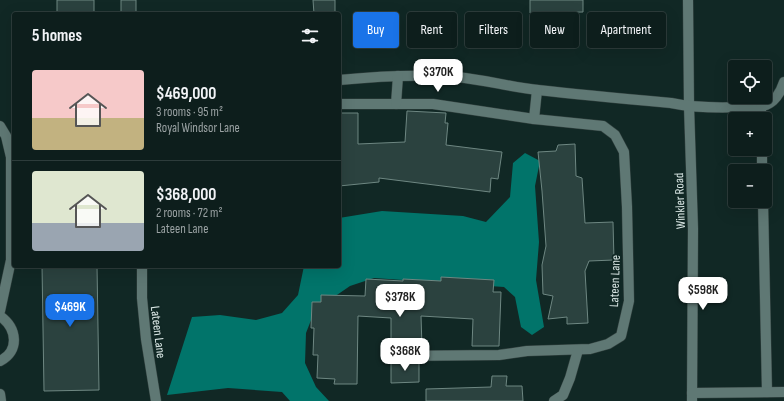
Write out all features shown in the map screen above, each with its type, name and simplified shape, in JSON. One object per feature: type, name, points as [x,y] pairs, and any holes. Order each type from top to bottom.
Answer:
[{"type":"street","name":"Winkler Road","points":[[688,0],[689,106],[693,229],[692,397]]},
{"type":"street","points":[[396,104],[398,76]]},
{"type":"street","points":[[341,80],[398,76],[457,77],[497,82],[537,90],[718,108],[761,107],[768,105],[780,94],[784,82]]},
{"type":"street","points":[[534,119],[537,90]]},
{"type":"street","name":"Lateen Lane","points":[[341,104],[433,104],[534,119],[603,126],[615,136],[624,152],[629,300],[621,336],[608,344],[590,349],[498,355],[394,356]]},
{"type":"street","points":[[761,107],[761,112]]},
{"type":"street","points":[[0,126],[6,136],[11,156],[11,260],[0,311]]},
{"type":"street","points":[[763,208],[767,392]]},
{"type":"street","name":"Lateen Lane","points":[[142,268],[142,298],[146,339],[156,401]]},
{"type":"street","points":[[0,316],[12,328],[14,336],[13,346],[9,354],[0,361]]},
{"type":"street","points":[[554,401],[563,395],[570,378],[578,350]]},
{"type":"street","points":[[692,397],[784,392]]},
{"type":"street","points":[[0,394],[1,401]]},
{"type":"shaded area","points":[[525,153],[540,161],[535,186],[539,242],[536,280],[544,327],[532,335],[521,327],[515,297],[504,287],[374,278],[350,286],[315,310],[306,333],[305,363],[316,387],[329,401],[290,401],[282,392],[228,388],[167,395],[192,317],[220,315],[256,320],[282,313],[298,295],[304,268],[341,268],[341,218],[382,211],[463,216],[486,222],[510,197],[513,163]]},
{"type":"building","points":[[57,0],[94,0],[94,12],[57,12]]},
{"type":"building","points":[[121,0],[136,0],[136,12],[121,12]]},
{"type":"building","points":[[313,0],[335,0],[335,12],[314,12]]},
{"type":"building","points":[[530,0],[583,0],[583,12],[530,12]]},
{"type":"building","points":[[407,111],[446,113],[445,123],[448,123],[446,145],[502,152],[498,179],[491,178],[490,192],[379,178],[379,182],[341,186],[341,113],[358,113],[358,144],[405,142]]},
{"type":"building","points":[[575,144],[576,176],[582,178],[585,223],[613,222],[614,260],[589,261],[585,271],[588,323],[567,324],[567,317],[548,319],[553,296],[543,294],[542,265],[546,246],[538,152],[556,151],[558,145]]},
{"type":"building","points":[[42,268],[97,268],[99,390],[44,391]]},
{"type":"building","points":[[441,277],[494,280],[493,292],[501,292],[499,346],[472,346],[473,319],[421,316],[422,347],[419,347],[419,349],[391,350],[391,318],[358,316],[357,384],[334,384],[335,379],[317,378],[318,355],[313,355],[314,328],[311,328],[312,302],[321,302],[321,295],[365,296],[366,279],[441,281]]},
{"type":"building","points":[[391,362],[419,362],[419,382],[391,383]]},
{"type":"building","points":[[492,376],[507,376],[506,386],[522,386],[523,401],[426,401],[426,389],[491,387]]}]
